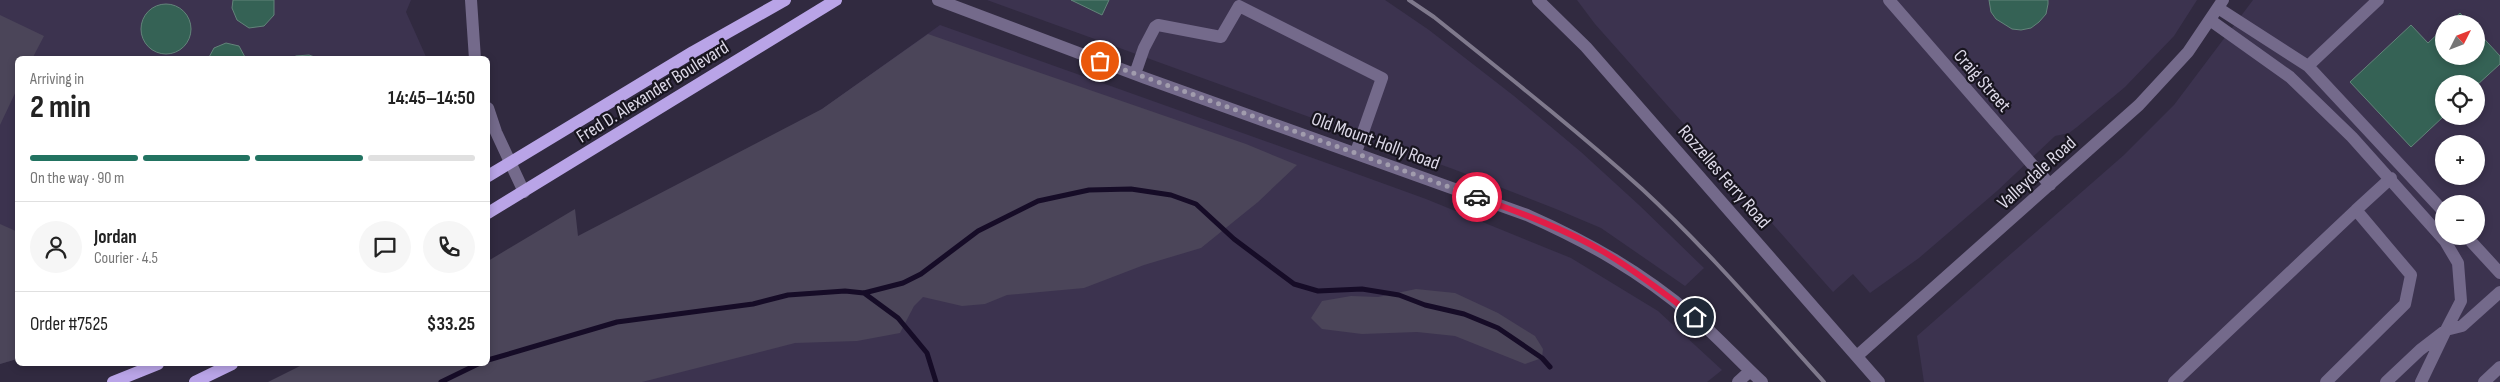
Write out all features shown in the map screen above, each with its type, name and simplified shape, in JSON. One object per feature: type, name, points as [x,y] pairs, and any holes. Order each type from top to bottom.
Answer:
[{"type":"main road","name":"Fred D. Alexander Boulevard","points":[[490,175],[785,0]]},
{"type":"main road","name":"Fred D. Alexander Boulevard","points":[[490,212],[835,1]]},
{"type":"main road","points":[[113,382],[153,366]]},
{"type":"main road","points":[[196,382],[228,366]]},
{"type":"street","points":[[471,0],[475,56]]},
{"type":"street","name":"Old Mount Holly Road","points":[[938,0],[967,5],[1135,74],[1528,215],[1604,252],[1651,282],[1695,317],[1762,382]]},
{"type":"street","name":"Rozzelles Ferry Road","points":[[1538,0],[1586,47],[1879,382]]},
{"type":"street","name":"Craig Street","points":[[1888,0],[2050,185]]},
{"type":"street","points":[[2308,66],[2378,0]]},
{"type":"street","points":[[2221,4],[2308,66],[2435,202]]},
{"type":"street","name":"Valleydale Road","points":[[1857,356],[2139,105],[2188,52],[2221,4]]},
{"type":"street","points":[[1135,74],[1144,48],[1155,27],[1158,25],[1221,37],[1239,6],[1382,78],[1356,152]]},
{"type":"street","points":[[2210,20],[2290,77],[2391,178],[2445,241],[2458,263],[2461,301],[2421,382]]},
{"type":"street","points":[[490,113],[524,192]]},
{"type":"street","points":[[2174,382],[2391,178]]},
{"type":"street","points":[[2326,382],[2405,304],[2411,275],[2356,210]]},
{"type":"street","points":[[2474,245],[2500,273]]},
{"type":"street","points":[[2386,382],[2420,350],[2446,330],[2462,326],[2500,292]]},
{"type":"street","points":[[2484,382],[2500,367]]},
{"type":"street","points":[[1738,382],[1750,371]]},
{"type":"shaded area","points":[[0,0],[411,0],[406,12],[426,56],[15,56],[15,360],[0,364]]},
{"type":"shaded area","points":[[987,0],[1385,0],[1429,30],[1514,96],[1581,152],[1704,268],[1685,286],[1601,228],[1556,209],[1453,169]]},
{"type":"shaded area","points":[[1577,0],[2197,0],[2174,36],[2125,87],[2069,133],[2055,136],[1997,191],[1919,258],[1870,293],[1853,274],[1833,292],[1595,24]]},
{"type":"shaded area","points":[[2253,0],[2500,0],[2500,382],[1924,382],[1917,336],[2124,155],[2174,105]]},
{"type":"shaded area","points":[[0,15],[44,36],[34,56],[15,56],[15,93],[0,125]]},
{"type":"shaded area","points":[[940,25],[1426,199],[1571,258],[1658,311],[1722,370],[1707,382],[317,382],[469,366],[490,366],[490,362],[822,109]]},
{"type":"shaded area","points":[[928,34],[1246,144],[1297,165],[1258,202],[1201,248],[1144,265],[1084,288],[1007,295],[985,304],[962,306],[923,297],[914,306],[900,333],[857,341],[795,343],[642,382],[268,382],[300,366],[490,366],[490,260],[575,209],[578,236],[822,109]]},
{"type":"shaded area","points":[[0,224],[15,231],[15,360],[0,364]]},
{"type":"shaded area","points":[[1416,289],[1455,293],[1498,313],[1535,336],[1543,349],[1542,358],[1525,364],[1455,336],[1417,332],[1362,334],[1322,329],[1311,318],[1322,301],[1351,296],[1378,297]]},
{"type":"building","points":[[233,0],[274,0],[274,15],[264,26],[249,28],[237,20],[232,8]]},
{"type":"building","points":[[1071,0],[1109,0],[1102,15]]},
{"type":"building","points":[[1989,0],[2048,0],[2048,4],[2046,14],[2039,22],[2031,28],[2021,30],[2012,29],[1996,19],[1991,12]]},
{"type":"building","points":[[161,4],[171,4],[184,11],[191,24],[191,34],[184,47],[171,54],[161,54],[152,50],[145,43],[141,34],[141,24],[145,15],[152,8]]},
{"type":"building","points":[[2411,25],[2428,43],[2435,36],[2435,65],[2485,65],[2485,40],[2500,56],[2500,64],[2485,78],[2485,75],[2435,75],[2435,124],[2411,147],[2350,82]]},
{"type":"building","points":[[226,43],[239,46],[244,56],[210,56],[214,48]]},
{"type":"waterway","points":[[490,359],[617,322],[753,304],[788,295],[845,291],[864,293],[903,283],[921,274],[978,231],[1038,201],[1089,190],[1131,189],[1171,195],[1196,204],[1234,239],[1294,284],[1318,291],[1362,289],[1399,295],[1425,305],[1464,314],[1498,328],[1542,358],[1550,367]]},
{"type":"waterway","points":[[864,293],[898,318],[927,353],[936,382]]},
{"type":"waterway","points":[[441,382],[474,366]]},
{"type":"railway","points":[[1409,0],[1434,17],[1513,80],[1642,189],[1713,259],[1824,382]]},
{"type":"way so far","points":[[1100,61],[1329,142],[1477,197]]},
{"type":"route","points":[[1477,197],[1528,215],[1604,252],[1651,282],[1695,317]]}]
